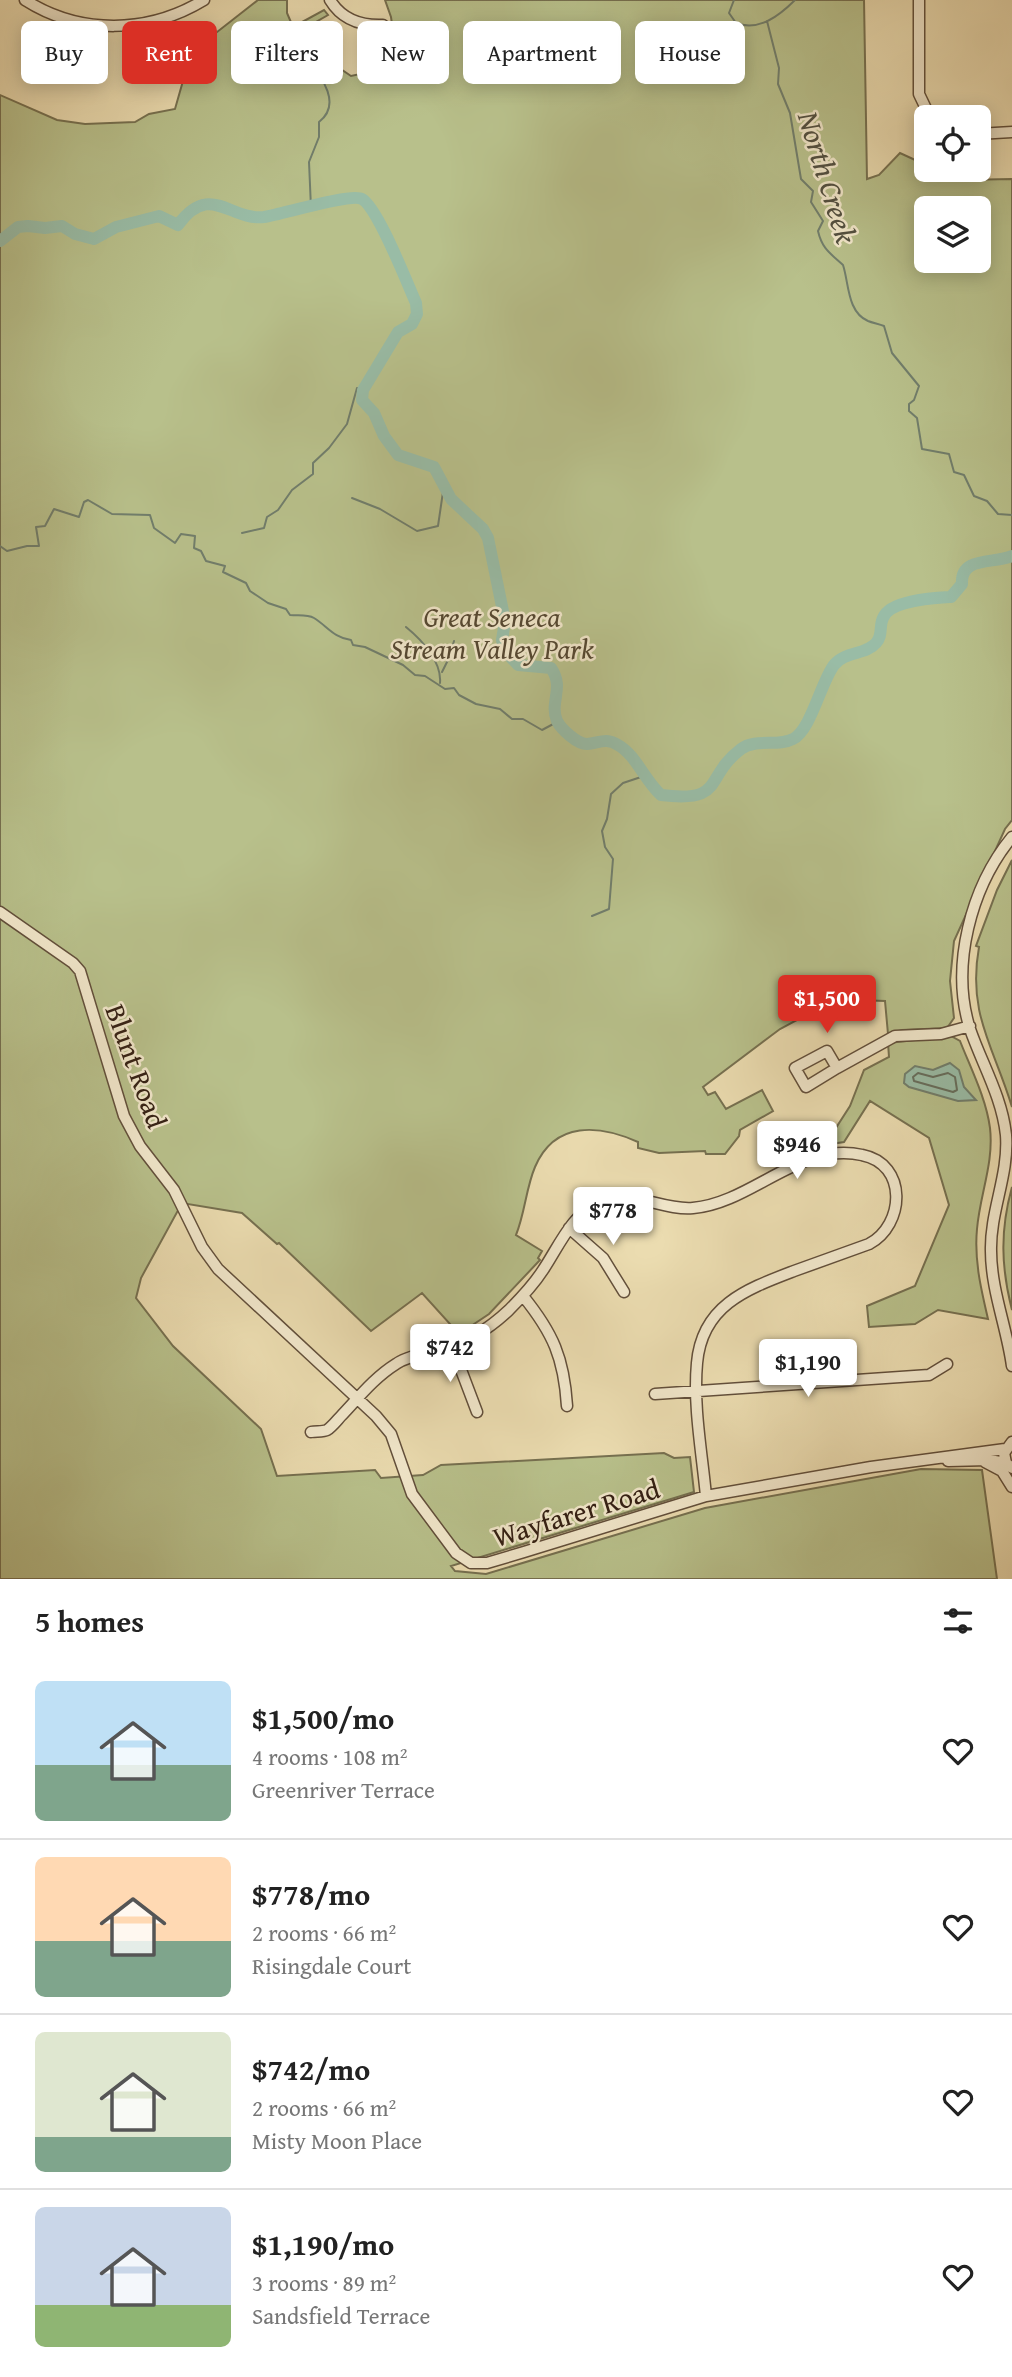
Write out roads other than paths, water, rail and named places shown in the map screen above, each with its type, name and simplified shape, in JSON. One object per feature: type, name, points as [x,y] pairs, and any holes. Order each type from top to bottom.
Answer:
[{"type":"street","points":[[25,0],[67,20],[111,27],[134,26],[167,18],[204,0]]},
{"type":"street","points":[[330,0],[350,21],[357,23]]},
{"type":"street","points":[[919,0],[919,94],[924,105]]},
{"type":"street","points":[[991,133],[1012,132]]},
{"type":"street","points":[[1012,837],[987,875],[969,931],[963,980],[970,1027],[996,1093],[1005,1128],[1005,1166],[993,1220],[991,1252],[1012,1366]]},
{"type":"street","name":"Blunt Road","points":[[0,912],[73,963],[79,971],[116,1094],[132,1132],[174,1190],[207,1255],[239,1288]]},
{"type":"street","points":[[837,1068],[895,1036],[942,1034],[970,1027]]},
{"type":"street","points":[[311,1432],[327,1430],[381,1375],[398,1363],[452,1346],[489,1326],[523,1296],[580,1214],[600,1201],[629,1198],[679,1208],[708,1206],[732,1198],[789,1168],[819,1157],[848,1153],[870,1157],[887,1171],[895,1185],[898,1201],[894,1217],[886,1231],[869,1244],[751,1287],[720,1310],[702,1340],[697,1363],[697,1392],[706,1496]]},
{"type":"street","points":[[569,1228],[603,1258],[624,1293]]},
{"type":"street","name":"Wayfarer Road","points":[[239,1288],[358,1398],[391,1434],[403,1473],[430,1520],[456,1553],[471,1563],[487,1563],[706,1496],[871,1467],[930,1461],[1009,1445]]},
{"type":"street","points":[[523,1296],[544,1323],[557,1346],[565,1378],[567,1406]]},
{"type":"street","points":[[452,1346],[477,1412]]},
{"type":"street","points":[[655,1394],[929,1375],[947,1364]]},
{"type":"street","points":[[1010,1467],[1009,1445],[1012,1430]]},
{"type":"street","name":"Wayfarer Road","points":[[930,1461],[981,1461],[1010,1467]]},
{"type":"street","points":[[981,1461],[1002,1471],[1012,1487]]},
{"type":"water","points":[[950,1063],[959,1070],[964,1087],[976,1100],[958,1101],[909,1087],[904,1083],[905,1074],[915,1066],[933,1070]]},
{"type":"waterway","name":"North Creek","points":[[734,0],[729,13],[736,23],[745,25],[761,24],[776,16],[795,0]]},
{"type":"waterway","name":"North Creek","points":[[767,21],[779,68],[778,84],[790,113],[801,179],[813,191],[811,202],[823,221],[818,231],[820,237],[828,251],[843,265],[856,311],[868,321],[884,326],[892,353],[919,386],[914,400],[909,404],[909,411],[917,418],[922,449],[949,454],[954,472],[964,475],[974,496],[987,501],[998,514],[1012,515]]},
{"type":"waterway","points":[[311,208],[309,162],[319,137],[319,122],[329,107],[324,84]]},
{"type":"waterway","points":[[0,241],[18,227],[28,226],[62,226],[75,234],[94,239],[116,227],[159,216],[178,225],[189,212],[210,204],[252,217],[264,217],[331,201],[362,199],[376,216],[392,247],[416,303],[417,314],[412,324],[398,332],[363,390],[362,400],[374,413],[384,436],[398,455],[434,467],[451,499],[483,529],[488,538],[505,621],[502,640],[504,650],[518,665],[551,668],[557,682],[555,714],[559,724],[579,742],[587,744],[606,741],[624,749],[661,795],[682,797],[705,792],[729,760],[741,749],[753,744],[793,739],[805,726],[834,665],[844,657],[872,647],[879,637],[887,612],[913,601],[951,597],[962,584],[966,569],[980,562],[1012,556]]},
{"type":"waterway","points":[[242,533],[264,528],[267,517],[278,510],[292,490],[313,474],[313,463],[329,448],[347,424],[357,388],[363,390]]},
{"type":"waterway","points":[[352,498],[380,509],[417,531],[438,526],[444,485]]},
{"type":"waterway","points":[[0,546],[7,551],[39,546],[36,527],[45,526],[54,509],[79,517],[84,502],[88,500],[112,514],[150,515],[154,528],[175,543],[181,534],[195,536],[194,548],[201,551],[206,561],[225,566],[223,572],[246,583],[250,591],[268,603],[286,609],[290,615],[314,618],[335,634],[351,640],[353,645],[365,647],[403,665],[415,675],[425,676],[445,689],[454,688],[459,695],[476,704],[500,709],[512,719],[523,719],[542,730],[557,722]]},
{"type":"waterway","points":[[406,627],[434,659],[440,683]]},
{"type":"waterway","points":[[442,672],[454,641]]},
{"type":"waterway","points":[[592,916],[609,909],[613,859],[605,847],[602,831],[611,794],[623,783],[644,776]]},
{"type":"park label","name":"Great Seneca Stream Valley Park","points":[[492,632]]}]
